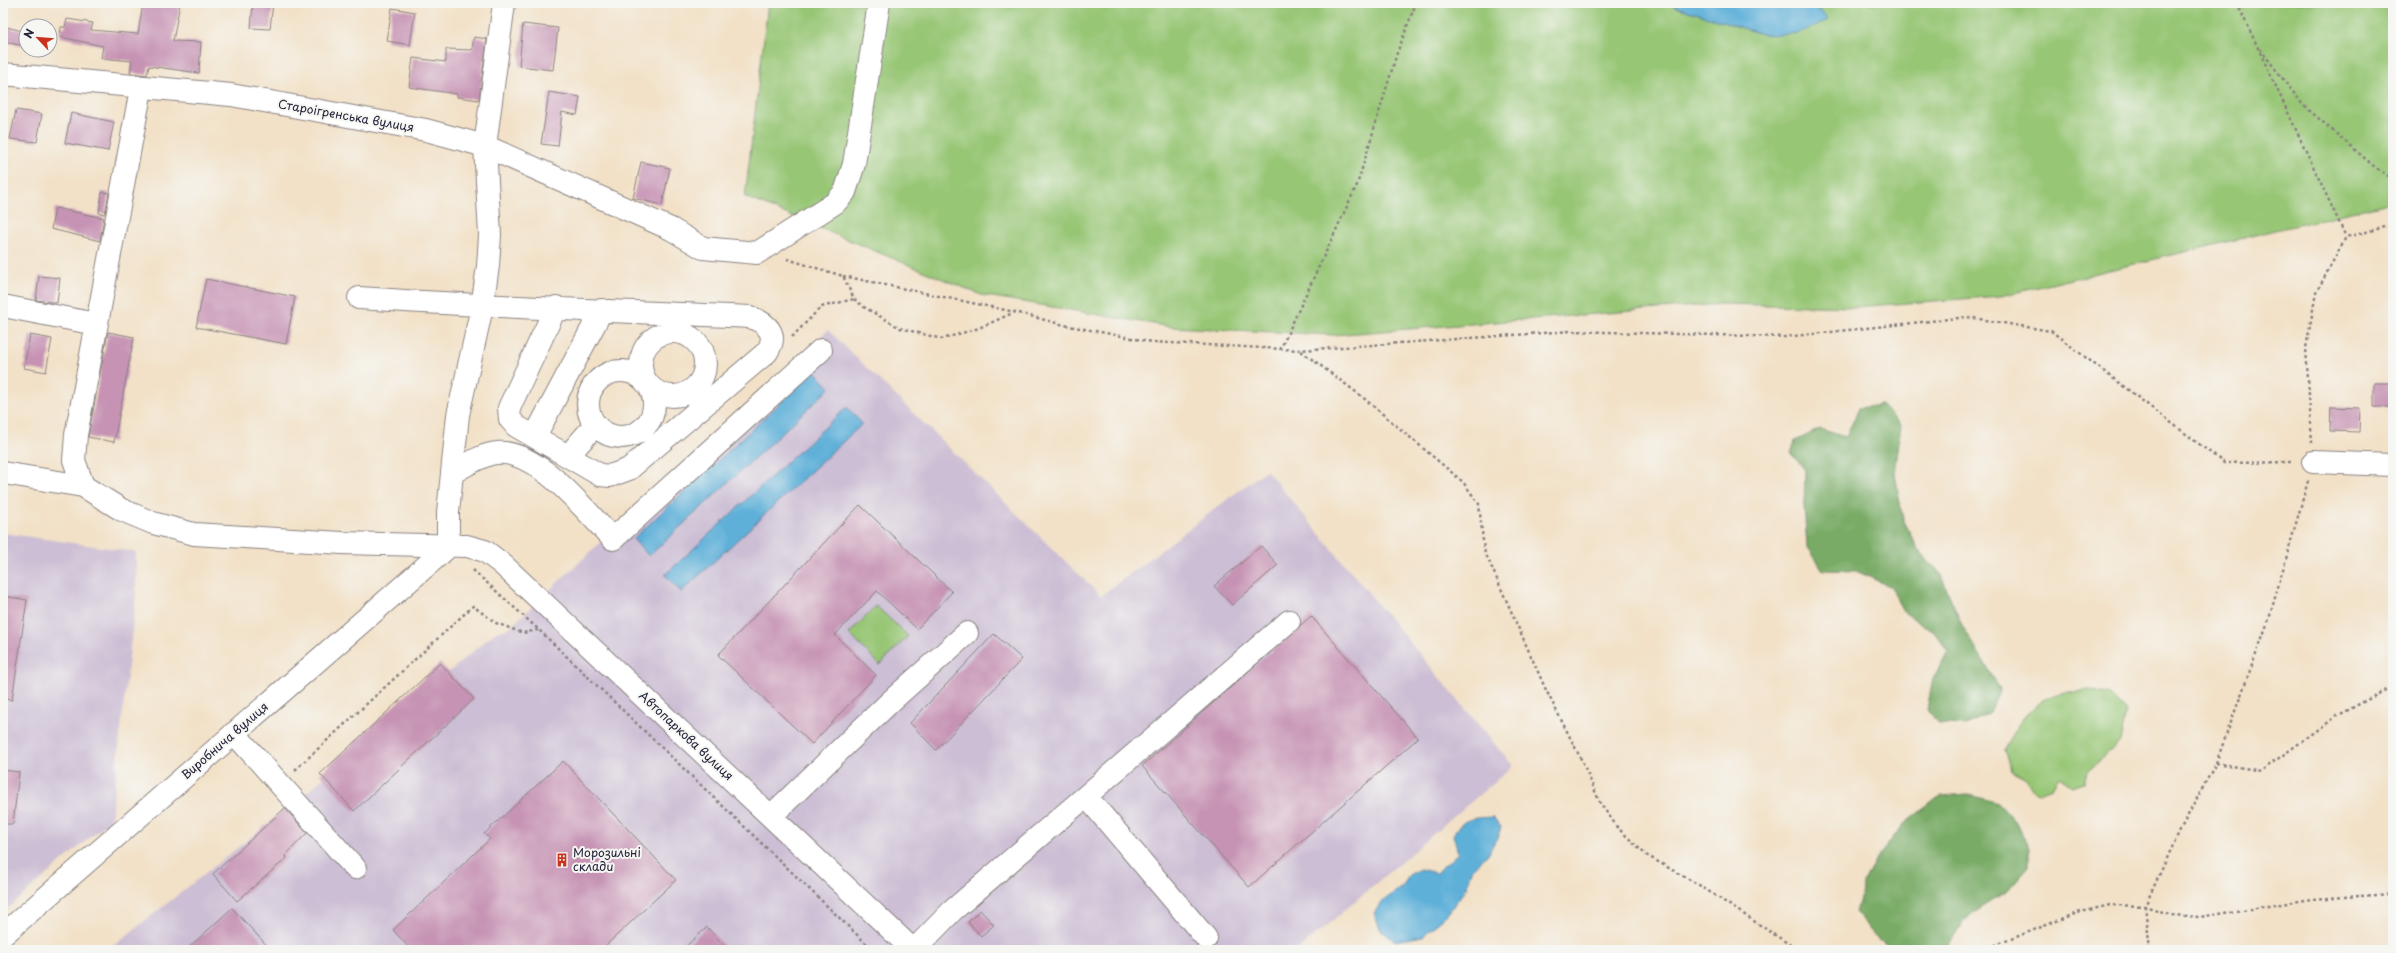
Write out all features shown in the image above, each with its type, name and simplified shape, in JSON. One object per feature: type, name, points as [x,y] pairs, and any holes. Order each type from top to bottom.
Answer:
[{"type":"street","points":[[448,547],[448,512],[458,415],[482,307],[490,236],[485,146],[504,3]]},
{"type":"street","points":[[757,253],[835,203],[846,192],[854,164],[879,3]]},
{"type":"street","name":"Староігренська вулиця","points":[[3,74],[141,89],[231,95],[426,130],[485,146],[671,229],[703,248],[757,253]]},
{"type":"street","points":[[3,473],[83,486],[74,460],[76,435],[141,89]]},
{"type":"street","points":[[359,298],[482,307],[556,307],[750,317],[763,322],[770,328],[772,337],[771,345],[767,352],[630,469],[610,476],[600,475],[536,436],[516,426],[510,419],[509,408],[556,307]]},
{"type":"street","points":[[3,306],[96,324]]},
{"type":"street","points":[[536,436],[602,310]]},
{"type":"street","points":[[452,473],[495,453],[510,453],[528,459],[547,472],[613,539],[821,350]]},
{"type":"street","points":[[622,370],[640,376],[647,383],[654,400],[654,410],[645,427],[638,433],[620,437],[601,432],[595,425],[588,412],[588,398],[591,389],[604,375],[622,370]]},
{"type":"street","points":[[568,456],[595,425]]},
{"type":"street","points":[[2313,462],[2393,465]]},
{"type":"street","name":"Автопаркова вулиця","points":[[83,486],[122,510],[153,523],[194,534],[448,547],[467,546],[485,551],[502,564],[913,950]]},
{"type":"street","name":"Виробнича вулиця","points":[[3,935],[448,547]]},
{"type":"street","points":[[913,950],[952,911],[1289,621]]},
{"type":"street","points":[[772,816],[890,702],[967,633]]},
{"type":"street","points":[[234,732],[355,868]]},
{"type":"street","points":[[1086,796],[1206,938]]},
{"type":"path","points":[[1280,350],[1357,185],[1397,53],[1416,3]]},
{"type":"path","points":[[2237,3],[2346,237]]},
{"type":"path","points":[[2256,45],[2303,105],[2376,168],[2393,179]]},
{"type":"path","points":[[2150,950],[2145,906],[2180,830],[2216,763],[2269,619],[2313,462],[2306,348],[2316,293],[2346,237],[2393,225]]},
{"type":"path","points":[[757,253],[774,255],[842,276],[1015,312],[1064,325],[1152,342],[1280,350],[1301,350],[1571,331],[1785,337],[1967,317],[2051,331],[2224,463],[2313,462]]},
{"type":"path","points":[[842,276],[854,299],[900,328],[942,339],[979,328],[1015,312]]},
{"type":"path","points":[[771,345],[791,338],[821,307],[854,299]]},
{"type":"path","points":[[1301,350],[1360,395],[1463,482],[1479,504],[1484,550],[1546,690],[1583,763],[1600,804],[1618,828],[1646,855],[1699,884],[1798,950]]},
{"type":"path","points":[[470,568],[539,630],[873,950]]},
{"type":"path","points":[[280,784],[473,606],[496,623],[523,633],[539,630]]},
{"type":"path","points":[[2216,763],[2261,771],[2337,716],[2393,686]]},
{"type":"path","points":[[1984,950],[2077,913],[2110,905],[2145,906],[2172,915],[2200,917],[2312,899],[2393,894]]},
{"type":"shaded area","points":[[828,330],[1101,596],[1266,470],[1513,766],[1298,950],[108,950],[293,804],[496,632],[508,629]]},
{"type":"shaded area","points":[[3,533],[136,552],[136,594],[111,819],[3,913]]},
{"type":"green space","points":[[768,3],[1664,3],[1765,35],[1828,20],[1814,3],[2393,3],[2393,202],[2001,296],[1855,307],[1721,304],[1333,335],[1171,327],[981,295],[745,197]]},
{"type":"green space","points":[[1881,405],[1901,425],[1895,474],[1903,519],[1918,549],[1940,573],[1961,623],[2000,689],[1990,712],[1966,725],[1938,724],[1927,709],[1933,679],[1948,651],[1934,632],[1905,613],[1891,587],[1856,571],[1823,570],[1807,546],[1804,506],[1805,470],[1791,453],[1795,441],[1820,429],[1846,437],[1859,408]]},
{"type":"green space","points":[[876,606],[908,636],[880,665],[849,634]]},
{"type":"green space","points":[[2090,690],[2110,695],[2126,711],[2120,742],[2087,772],[2084,782],[2072,786],[2059,777],[2052,788],[2039,793],[2033,790],[2026,778],[2011,770],[2004,750],[2012,735],[2019,723],[2028,713],[2047,699],[2074,691]]},
{"type":"green space","points":[[1967,794],[1999,803],[2017,823],[2029,849],[2029,866],[2006,892],[1982,907],[1962,923],[1947,948],[1920,951],[1900,949],[1883,942],[1873,934],[1856,913],[1864,883],[1874,862],[1904,824],[1940,796]]},
{"type":"water","points":[[1664,3],[1814,3],[1828,20],[1799,33],[1765,35]]},
{"type":"water","points":[[815,371],[830,388],[649,556],[633,539]]},
{"type":"water","points":[[847,407],[862,424],[681,592],[665,575]]},
{"type":"water","points":[[1493,817],[1501,827],[1497,839],[1490,852],[1471,870],[1466,888],[1449,912],[1423,936],[1395,941],[1380,929],[1374,913],[1382,902],[1403,886],[1409,875],[1420,869],[1436,873],[1458,853],[1453,835],[1461,825],[1475,818]]},
{"type":"building","points":[[143,3],[180,3],[173,41],[201,42],[199,73],[149,66],[147,75],[130,73],[132,61],[101,58],[103,46],[60,37],[61,27],[65,27],[67,19],[93,23],[91,30],[138,34]]},
{"type":"building","points":[[253,3],[273,3],[270,29],[251,28]]},
{"type":"building","points":[[392,8],[415,12],[410,45],[387,41]]},
{"type":"building","points":[[523,24],[558,28],[553,70],[519,66]]},
{"type":"building","points":[[3,26],[18,30],[18,45],[3,42]]},
{"type":"building","points":[[474,37],[487,39],[479,100],[457,97],[457,94],[409,87],[413,58],[446,62],[446,49],[472,50]]},
{"type":"building","points":[[549,92],[580,97],[577,115],[562,112],[558,146],[541,144]]},
{"type":"building","points":[[16,110],[42,114],[37,142],[10,139]]},
{"type":"building","points":[[71,113],[114,122],[108,151],[65,143]]},
{"type":"building","points":[[641,162],[670,168],[662,205],[633,198]]},
{"type":"building","points":[[102,192],[109,193],[105,214],[99,213]]},
{"type":"building","points":[[55,208],[104,218],[100,241],[51,229]]},
{"type":"building","points":[[39,276],[60,278],[57,303],[36,300]]},
{"type":"building","points":[[206,279],[295,297],[286,344],[196,327]]},
{"type":"building","points":[[108,332],[134,337],[114,442],[88,437]]},
{"type":"building","points":[[30,335],[52,339],[46,372],[24,368]]},
{"type":"building","points":[[2374,383],[2393,383],[2393,407],[2374,407]]},
{"type":"building","points":[[2331,407],[2360,408],[2359,432],[2330,431]]},
{"type":"building","points":[[860,505],[952,592],[917,629],[877,591],[835,635],[876,675],[812,744],[718,655]]},
{"type":"building","points":[[1261,546],[1278,565],[1232,605],[1214,586]]},
{"type":"building","points":[[3,596],[27,600],[12,700],[3,699]]},
{"type":"building","points":[[1311,616],[1418,738],[1249,887],[1142,766]]},
{"type":"building","points":[[994,634],[1022,659],[936,750],[910,723]]},
{"type":"building","points":[[440,663],[474,699],[354,811],[320,774]]},
{"type":"building","name":"Морозильні склади","points":[[563,761],[676,880],[601,950],[411,950],[393,930],[490,839],[484,834]]},
{"type":"building","points":[[3,770],[19,772],[13,824],[3,824]]},
{"type":"building","points":[[285,808],[307,833],[285,856],[287,858],[237,901],[213,874]]},
{"type":"building","points":[[232,908],[271,950],[186,950],[208,930]]},
{"type":"building","points":[[980,910],[994,925],[981,936],[968,922]]},
{"type":"building","points":[[707,927],[728,950],[682,950]]},
{"type":"place","name":"Морозильні склади","points":[[562,860]]}]
